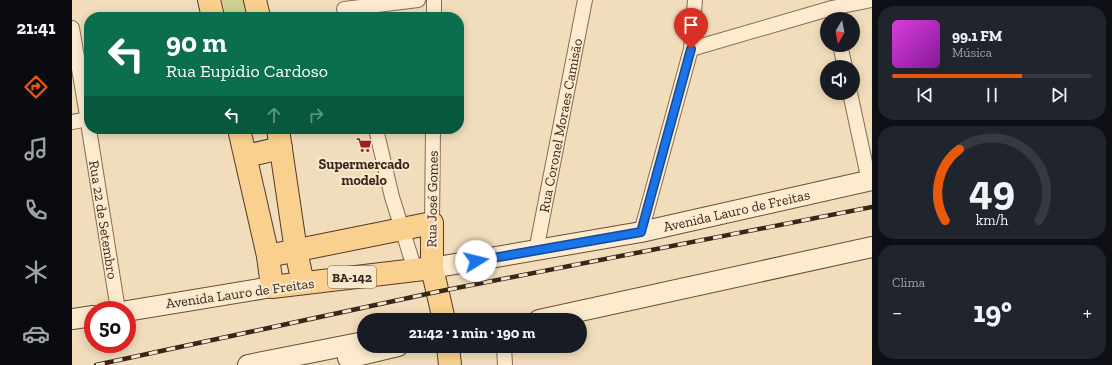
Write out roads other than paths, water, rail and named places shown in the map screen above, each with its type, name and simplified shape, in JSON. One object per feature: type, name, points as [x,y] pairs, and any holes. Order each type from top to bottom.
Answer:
[{"type":"main road","points":[[209,0],[212,12]]},
{"type":"main road","points":[[255,0],[258,12]]},
{"type":"main road","points":[[240,134],[268,256],[272,287]]},
{"type":"main road","points":[[246,156],[279,138],[296,250],[304,283]]},
{"type":"main road","name":"Avenida Lauro de Freitas","points":[[136,309],[272,287],[423,269],[536,251],[641,232],[871,180]]},
{"type":"main road","points":[[268,256],[432,223]]},
{"type":"main road","name":"Rua José Gomes","points":[[432,223],[423,269],[441,313]]},
{"type":"main road","points":[[570,313],[852,250],[872,247]]},
{"type":"main road","points":[[852,250],[872,261]]},
{"type":"main road","points":[[72,319],[84,317]]},
{"type":"main road","points":[[248,365],[357,343]]},
{"type":"main road","points":[[317,365],[368,353]]},
{"type":"main road","points":[[449,353],[450,365]]},
{"type":"street","points":[[344,9],[418,0]]},
{"type":"street","points":[[434,0],[434,12]]},
{"type":"street","name":"Rua Coronel Moraes Camisão","points":[[536,251],[585,0]]},
{"type":"street","points":[[641,232],[691,49],[695,0]]},
{"type":"street","points":[[838,12],[871,0]]},
{"type":"street","points":[[691,49],[820,17]]},
{"type":"street","name":"Rua 22 de Setembro","points":[[72,28],[84,96]]},
{"type":"street","points":[[852,100],[871,180]]},
{"type":"street","points":[[72,122],[84,124]]},
{"type":"street","name":"Rua 22 de Setembro","points":[[90,134],[117,301]]},
{"type":"street","points":[[377,134],[392,197],[402,229],[423,269]]},
{"type":"street","name":"Rua José Gomes","points":[[432,223],[433,134]]},
{"type":"street","points":[[504,353],[505,365]]},
{"type":"railway","points":[[96,365],[436,292],[872,207]]},
{"type":"place","name":"Supermercado modelo","points":[[364,145]]}]
